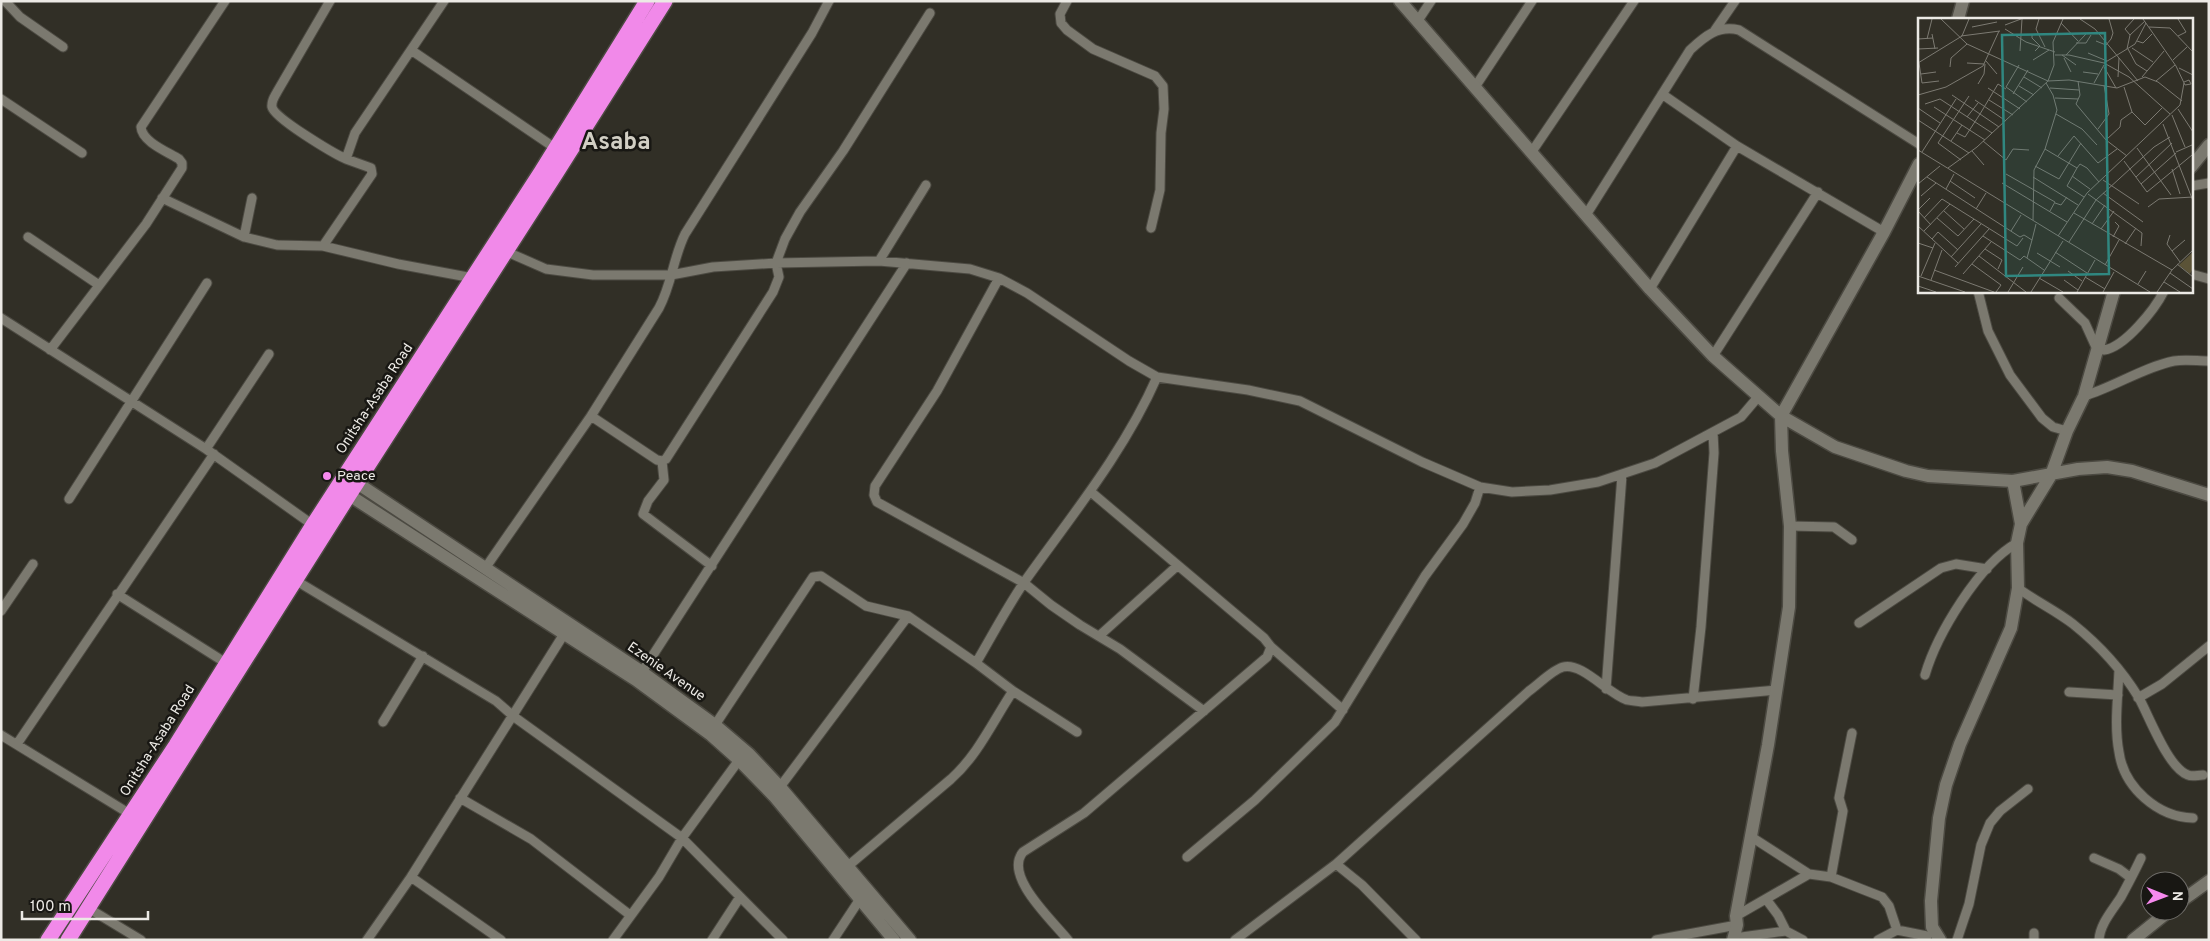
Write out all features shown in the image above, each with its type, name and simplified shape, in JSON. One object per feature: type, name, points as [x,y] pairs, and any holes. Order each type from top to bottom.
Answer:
[{"type":"highway","name":"Onitsha-Asaba Road","points":[[50,939],[647,1]]},
{"type":"highway","points":[[68,940],[295,580],[665,1]]},
{"type":"street","points":[[1,6],[5,1],[20,17],[63,47]]},
{"type":"street","points":[[50,350],[146,224],[178,176],[182,163],[179,159],[146,138],[141,132],[141,127],[225,1]]},
{"type":"street","points":[[323,246],[372,174],[371,168],[346,160],[291,125],[275,114],[272,102],[330,1]]},
{"type":"street","points":[[346,160],[355,133],[444,1]]},
{"type":"street","points":[[486,567],[591,416],[659,308],[666,295],[676,251],[685,234],[812,33],[829,1]]},
{"type":"street","points":[[1067,1],[1060,14],[1062,23],[1067,30],[1093,49],[1155,76],[1163,86],[1164,110],[1161,133],[1160,190],[1151,228]]},
{"type":"street","points":[[1400,1],[1650,289],[1713,356],[1781,416],[1834,447],[1906,471],[1952,478],[2013,481],[2078,469],[2106,467],[2132,471],[2209,495]]},
{"type":"street","points":[[1417,22],[1431,1]]},
{"type":"street","points":[[1475,87],[1532,1]]},
{"type":"street","points":[[1531,153],[1634,1]]},
{"type":"street","points":[[1586,215],[1690,50],[1715,30],[1735,1]]},
{"type":"street","points":[[1958,18],[1964,1]]},
{"type":"street","points":[[662,461],[669,455],[773,292],[779,277],[776,263],[785,239],[800,212],[843,151],[930,13]]},
{"type":"street","points":[[1715,30],[1728,27],[1739,30],[1918,143]]},
{"type":"street","points":[[411,50],[555,148]]},
{"type":"street","points":[[1662,94],[1737,146],[1884,232]]},
{"type":"street","points":[[1,99],[82,153]]},
{"type":"street","points":[[2192,166],[2209,145]]},
{"type":"street","points":[[1650,289],[1737,146]]},
{"type":"street","points":[[1786,931],[1733,939],[1777,690],[1789,606],[1790,526],[1782,451],[1781,416],[1884,232],[1918,166]]},
{"type":"street","points":[[2192,186],[2209,184]]},
{"type":"street","points":[[879,261],[926,185]]},
{"type":"street","points":[[1713,356],[1818,192]]},
{"type":"street","points":[[162,198],[244,237],[277,245],[323,246],[398,264],[472,278]]},
{"type":"street","points":[[244,237],[252,198]]},
{"type":"street","points":[[28,237],[99,284]]},
{"type":"street","points":[[505,251],[546,269],[593,275],[671,275],[714,267],[776,263],[879,261],[970,269],[999,278],[1055,310],[1129,361],[1157,376],[1248,390],[1300,401],[1422,462],[1480,487],[1512,492],[1550,490],[1598,482],[1655,463],[1741,417],[1758,397]]},
{"type":"street","points":[[642,672],[906,263]]},
{"type":"street","points":[[2192,274],[2209,279]]},
{"type":"street","points":[[999,278],[937,391],[875,486],[874,495],[877,502],[1024,583],[1065,615],[1120,649],[1204,711]]},
{"type":"street","points":[[68,499],[207,283]]},
{"type":"street","points":[[1978,292],[1988,331],[2010,375],[2042,418],[2053,427],[2067,431]]},
{"type":"street","points":[[1928,934],[1934,858],[1939,818],[1946,786],[1960,744],[2011,628],[2018,588],[2017,543],[2021,524],[2051,475],[2067,431],[2084,396],[2114,292]]},
{"type":"street","points":[[2059,298],[2085,323],[2095,345],[2109,350],[2135,330],[2158,303],[2164,292]]},
{"type":"street","points":[[1,318],[210,451],[313,524]]},
{"type":"street","points":[[16,744],[210,451],[269,354]]},
{"type":"street","points":[[2084,396],[2104,390],[2165,363],[2177,360],[2209,361]]},
{"type":"street","points":[[976,664],[1024,583],[1091,492],[1125,440],[1157,376]]},
{"type":"street","points":[[591,416],[657,460],[662,461]]},
{"type":"street","points":[[1693,699],[1701,627],[1714,453],[1713,432]]},
{"type":"street","points":[[662,461],[664,480],[648,501],[643,514],[712,566]]},
{"type":"street","points":[[1606,689],[1622,475]]},
{"type":"street","points":[[2013,481],[2021,524]]},
{"type":"street","points":[[1187,857],[1319,740],[1343,710],[1425,576],[1463,524],[1475,503],[1480,487]]},
{"type":"street","name":"Ezenie Avenue","points":[[353,489],[486,567],[642,672],[715,726],[749,754],[780,787],[848,866],[892,930]]},
{"type":"street","name":"Ezenie Avenue","points":[[353,489],[564,634],[636,680],[711,735],[739,760],[774,796],[860,899],[892,930],[910,940]]},
{"type":"street","points":[[1091,492],[1264,638],[1271,647],[1343,710]]},
{"type":"street","points":[[1790,526],[1834,527],[1852,540]]},
{"type":"street","points":[[1924,675],[1936,644],[1958,607],[2002,551],[2017,543]]},
{"type":"street","points":[[1,610],[33,564]]},
{"type":"street","points":[[1859,623],[1941,568],[1956,564],[1987,569]]},
{"type":"street","points":[[1099,636],[1177,566]]},
{"type":"street","points":[[715,726],[813,577],[821,576],[866,606],[908,616],[1013,691],[1077,732]]},
{"type":"street","points":[[295,580],[496,701],[513,716],[682,838],[783,940]]},
{"type":"street","points":[[2018,588],[2071,622],[2086,635],[2119,670],[2138,698],[2168,755],[2187,775],[2203,775]]},
{"type":"street","points":[[117,594],[226,663]]},
{"type":"street","points":[[780,787],[908,616]]},
{"type":"street","points":[[366,940],[411,877],[564,634]]},
{"type":"street","points":[[2138,698],[2162,684],[2209,646]]},
{"type":"street","points":[[1068,940],[1024,886],[1018,872],[1019,857],[1023,852],[1084,813],[1267,657],[1271,647]]},
{"type":"street","points":[[383,722],[423,656]]},
{"type":"street","points":[[1235,940],[1336,864],[1529,691],[1561,667],[1577,667],[1606,689],[1626,700],[1642,702],[1693,699],[1777,690]]},
{"type":"street","points":[[2119,670],[2118,751],[2126,772],[2145,800],[2179,818],[2193,818]]},
{"type":"street","points":[[848,866],[965,766],[1013,691]]},
{"type":"street","points":[[2069,692],[2118,695]]},
{"type":"street","points":[[1831,877],[1843,811],[1840,798],[1852,733]]},
{"type":"street","points":[[1,735],[130,814]]},
{"type":"street","points":[[613,940],[659,877],[682,838],[739,760]]},
{"type":"street","points":[[1957,940],[1969,904],[1981,845],[1990,823],[2000,811],[2028,789]]},
{"type":"street","points":[[460,798],[531,840],[630,915]]},
{"type":"street","points":[[1750,836],[1809,874],[1831,877],[1882,897],[1889,906],[1897,930]]},
{"type":"street","points":[[2094,858],[2119,869],[2131,878]]},
{"type":"street","points":[[2099,940],[2104,924],[2141,858]]},
{"type":"street","points":[[1336,864],[1362,885],[1416,940]]},
{"type":"street","points":[[1656,940],[1737,921],[1766,899],[1809,874]]},
{"type":"street","points":[[411,877],[501,940]]},
{"type":"street","points":[[2190,895],[2209,882]]},
{"type":"street","points":[[712,940],[740,897]]},
{"type":"street","points":[[833,940],[860,899]]},
{"type":"street","points":[[1766,899],[1778,915],[1786,931],[1803,940]]},
{"type":"street","points":[[88,908],[141,940]]},
{"type":"street","points":[[2133,940],[2157,921]]},
{"type":"street","points":[[1878,940],[1897,930],[1928,934],[1940,940]]},
{"type":"place","name":"Peace","points":[[327,476]]},
{"type":"district","name":"Asaba","points":[[616,143]]}]
